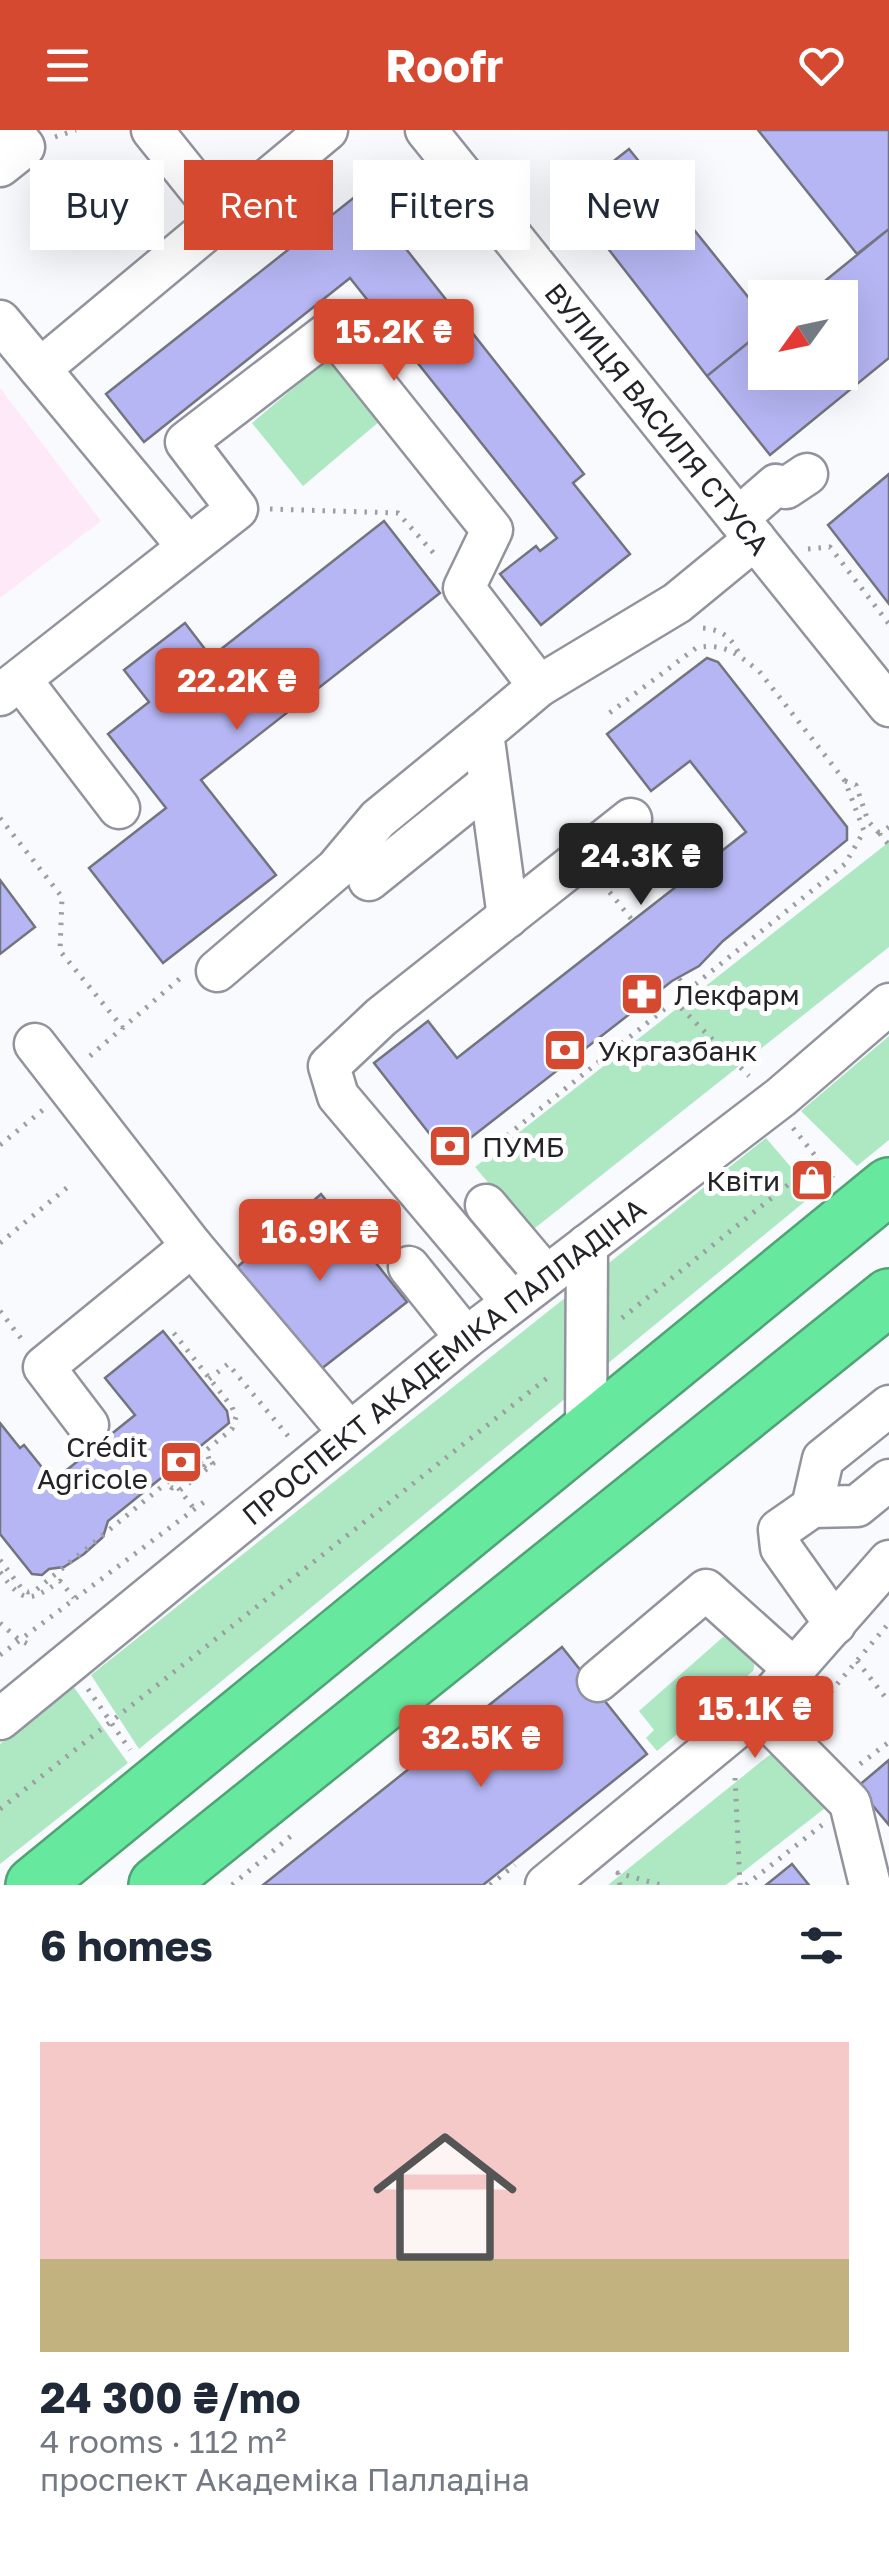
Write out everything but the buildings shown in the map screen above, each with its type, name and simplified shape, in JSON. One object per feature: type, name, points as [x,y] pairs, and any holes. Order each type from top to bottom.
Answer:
[{"type":"highway","points":[[34,1885],[889,1186]]},
{"type":"highway","points":[[157,1885],[889,1297]]},
{"type":"street","points":[[0,166],[24,147],[10,130]]},
{"type":"street","points":[[152,130],[184,170]]},
{"type":"street","points":[[290,160],[327,130]]},
{"type":"street","name":"ВУЛИЦЯ ВАСИЛЯ СТУСА","points":[[426,130],[889,706]]},
{"type":"street","points":[[40,368],[184,247]]},
{"type":"street","points":[[0,321],[188,547]]},
{"type":"street","points":[[119,808],[10,687],[237,508],[186,442],[332,330],[492,530],[464,588],[539,686]]},
{"type":"street","points":[[207,967],[336,869],[378,819],[539,686],[677,603],[746,528],[776,486],[786,488],[807,474]]},
{"type":"street","points":[[483,733],[508,918]]},
{"type":"street","points":[[369,880],[488,784]]},
{"type":"street","points":[[512,1302],[338,1096],[329,1066],[382,1017],[631,819]]},
{"type":"street","name":"ПРОСПЕКТ АКАДЕМІКА ПАЛЛАДІНА","points":[[0,1720],[349,1432],[781,1096],[889,1004]]},
{"type":"street","points":[[35,1044],[192,1246],[349,1432]]},
{"type":"street","points":[[486,1205],[546,1276]]},
{"type":"street","points":[[586,1245],[586,1436]]},
{"type":"street","points":[[88,1424],[44,1366],[192,1246]]},
{"type":"street","points":[[410,1267],[466,1338]]},
{"type":"street","points":[[812,1507],[824,1458],[889,1406]]},
{"type":"street","points":[[835,1624],[781,1548],[780,1530],[812,1507],[857,1506],[889,1480]]},
{"type":"street","points":[[546,1885],[758,1710],[889,1560]]},
{"type":"street","points":[[598,1680],[706,1590],[795,1670]]},
{"type":"street","points":[[758,1710],[850,1803],[870,1885]]},
{"type":"path","points":[[237,508],[398,513],[464,588]]},
{"type":"path","points":[[697,628],[714,629],[734,640],[741,658]]},
{"type":"path","points":[[500,1142],[844,864],[864,831],[845,781],[759,671],[714,644],[696,648],[608,714]]},
{"type":"path","points":[[845,781],[856,785],[868,821],[889,845]]},
{"type":"path","points":[[0,818],[62,897],[60,951],[123,1028]]},
{"type":"path","points":[[880,834],[889,826]]},
{"type":"path","points":[[582,858],[632,921]]},
{"type":"path","points":[[0,1145],[50,1104],[64,1080],[123,1028],[207,967]]},
{"type":"path","points":[[679,979],[695,998],[682,1008],[755,1082]]},
{"type":"path","points":[[0,1809],[819,1160]]},
{"type":"path","points":[[0,1243],[69,1186]]},
{"type":"path","points":[[0,1560],[22,1588],[28,1592],[36,1590],[232,1429],[236,1417],[232,1407],[169,1326]]},
{"type":"path","points":[[210,1378],[228,1364],[288,1436]]},
{"type":"path","points":[[171,1478],[208,1456],[184,1482],[211,1461],[213,1464],[180,1490]]},
{"type":"path","points":[[171,1478],[170,1486],[176,1485],[195,1510]]},
{"type":"path","points":[[0,1572],[15,1592],[26,1598],[38,1596],[60,1581],[74,1598]]},
{"type":"path","points":[[0,1622],[18,1639],[0,1655]]},
{"type":"path","points":[[857,1661],[889,1702]]},
{"type":"path","points":[[735,1778],[743,1885]]},
{"type":"path","points":[[743,1885],[850,1803]]},
{"type":"path","points":[[620,1885],[618,1872],[661,1885]]},
{"type":"shaded area","points":[[0,388],[101,521],[0,598]]},
{"type":"green space","points":[[328,359],[380,421],[303,486],[252,423]]},
{"type":"green space","points":[[889,842],[889,947],[530,1232],[475,1167]]},
{"type":"green space","points":[[889,1036],[889,1140],[857,1166],[801,1111]]},
{"type":"green space","points":[[766,1138],[814,1194],[139,1749],[91,1675]]},
{"type":"green space","points":[[734,1635],[753,1655],[753,1671],[657,1751],[646,1738],[654,1730],[639,1711],[723,1637]]},
{"type":"green space","points":[[73,1686],[128,1763],[0,1864],[0,1744]]},
{"type":"green space","points":[[783,1744],[838,1798],[726,1885],[608,1885]]},
{"type":"place","name":"Лекфарм","points":[[642,994]]},
{"type":"place","name":"Укргазбанк","points":[[565,1050]]},
{"type":"place","name":"ПУМБ","points":[[450,1146]]},
{"type":"place","name":"Квіти","points":[[812,1180]]},
{"type":"place","name":"Crédit Agricole","points":[[181,1462]]}]
